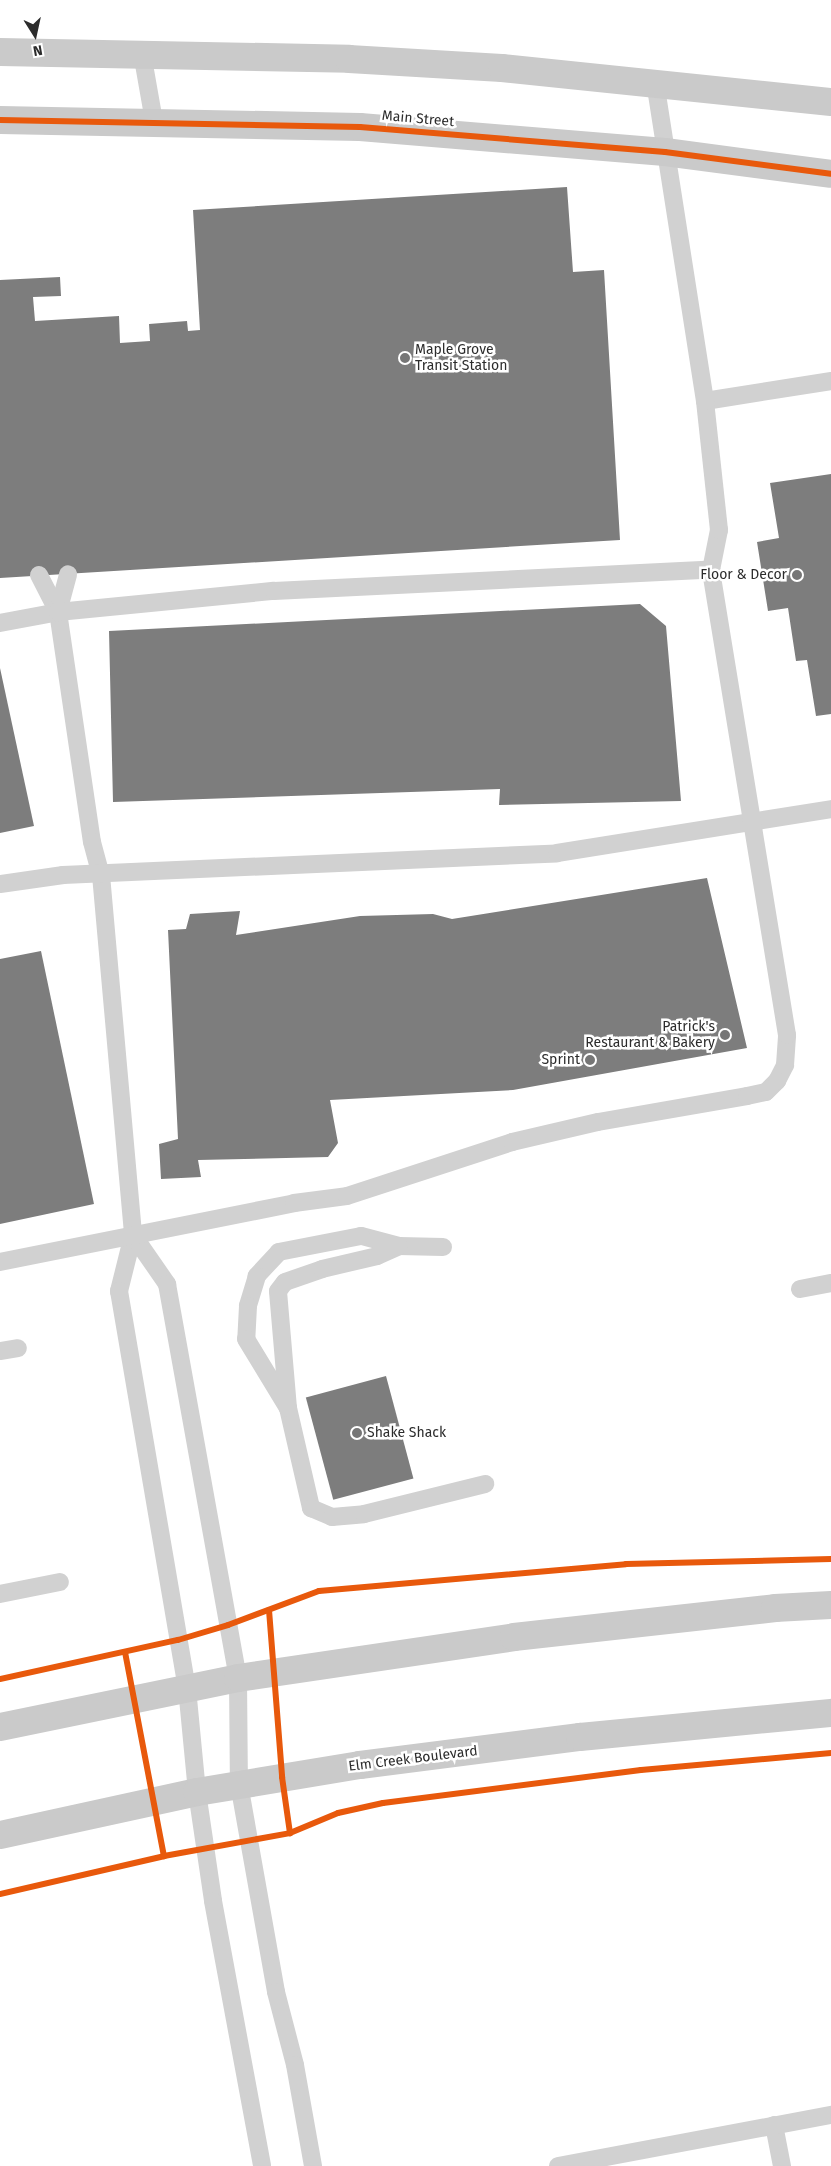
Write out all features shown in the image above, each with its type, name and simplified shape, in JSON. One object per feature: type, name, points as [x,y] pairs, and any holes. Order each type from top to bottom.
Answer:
[{"type":"main road","points":[[0,52],[142,53],[359,60],[502,68],[831,102]]},
{"type":"main road","name":"Main Street","points":[[0,120],[154,121],[360,127],[665,152],[831,174]]},
{"type":"main road","points":[[0,1727],[238,1678],[514,1637],[775,1608],[831,1605]]},
{"type":"main road","name":"Elm Creek Boulevard","points":[[0,1835],[240,1784],[580,1737],[831,1713]]},
{"type":"lane","points":[[142,53],[154,121]]},
{"type":"lane","points":[[0,1262],[294,1203],[347,1196],[512,1142],[598,1122],[766,1092],[777,1081],[785,1065],[787,1035],[711,570],[719,530],[706,401],[665,152],[656,83]]},
{"type":"lane","points":[[706,401],[831,381]]},
{"type":"lane","points":[[0,623],[58,612],[274,591],[711,570]]},
{"type":"lane","points":[[58,612],[68,574]]},
{"type":"lane","points":[[39,576],[58,612],[92,842],[102,875],[133,1235],[119,1291],[186,1688],[197,1792],[213,1901],[262,2166]]},
{"type":"lane","points":[[0,884],[62,875],[102,875],[557,853],[831,809]]},
{"type":"lane","points":[[133,1235],[167,1284],[238,1678],[240,1784],[276,1992],[295,2065],[313,2166]]},
{"type":"lane","points":[[288,1408],[246,1339],[248,1306],[257,1276],[279,1252],[361,1236],[399,1246],[443,1247]]},
{"type":"lane","points":[[399,1246],[377,1256],[322,1269],[285,1282],[278,1292],[288,1408],[312,1508],[332,1516],[364,1514],[485,1484]]},
{"type":"lane","points":[[800,1289],[831,1283]]},
{"type":"lane","points":[[0,1351],[18,1348]]},
{"type":"lane","points":[[0,1594],[60,1582]]},
{"type":"lane","points":[[558,2166],[774,2124],[831,2115]]},
{"type":"lane","points":[[774,2124],[782,2166]]},
{"type":"building","name":"Maple Grove Transit Station","points":[[567,187],[573,272],[604,270],[620,540],[0,578],[0,280],[60,277],[61,296],[33,297],[35,321],[119,316],[120,343],[150,341],[149,324],[187,321],[188,331],[200,330],[193,210]]},
{"type":"building","name":"Floor & Decor","points":[[831,474],[831,714],[816,716],[807,660],[796,661],[788,608],[768,611],[757,542],[779,538],[770,483]]},
{"type":"building","points":[[640,604],[666,626],[681,801],[499,805],[500,789],[113,802],[109,631]]},
{"type":"building","points":[[0,668],[34,826],[0,833]]},
{"type":"building","points":[[707,878],[747,1048],[513,1090],[330,1100],[338,1143],[328,1157],[198,1160],[201,1177],[161,1179],[159,1144],[178,1139],[168,930],[186,929],[190,914],[240,911],[236,935],[360,916],[433,914],[452,919]]},
{"type":"building","points":[[41,951],[94,1204],[0,1224],[0,959]]},
{"type":"building","name":"Shake Shack","points":[[386,1376],[413,1478],[333,1500],[306,1397]]},
{"type":"cycle path","points":[[0,120],[360,127],[665,152],[831,174]]},
{"type":"cycle path","points":[[0,1679],[178,1640],[228,1625],[319,1591],[626,1564],[831,1559]]},
{"type":"cycle path","points":[[269,1610],[282,1777],[290,1833]]},
{"type":"cycle path","points":[[125,1652],[164,1856]]},
{"type":"cycle path","points":[[0,1894],[164,1856],[290,1833],[338,1813],[383,1803],[641,1770],[831,1753]]},
{"type":"place","name":"Maple Grove Transit Station","points":[[405,358]]},
{"type":"place","name":"Floor & Decor","points":[[797,575]]},
{"type":"place","name":"Patrick's Restaurant & Bakery","points":[[725,1035]]},
{"type":"place","name":"Sprint","points":[[590,1060]]},
{"type":"place","name":"Shake Shack","points":[[357,1433]]}]
